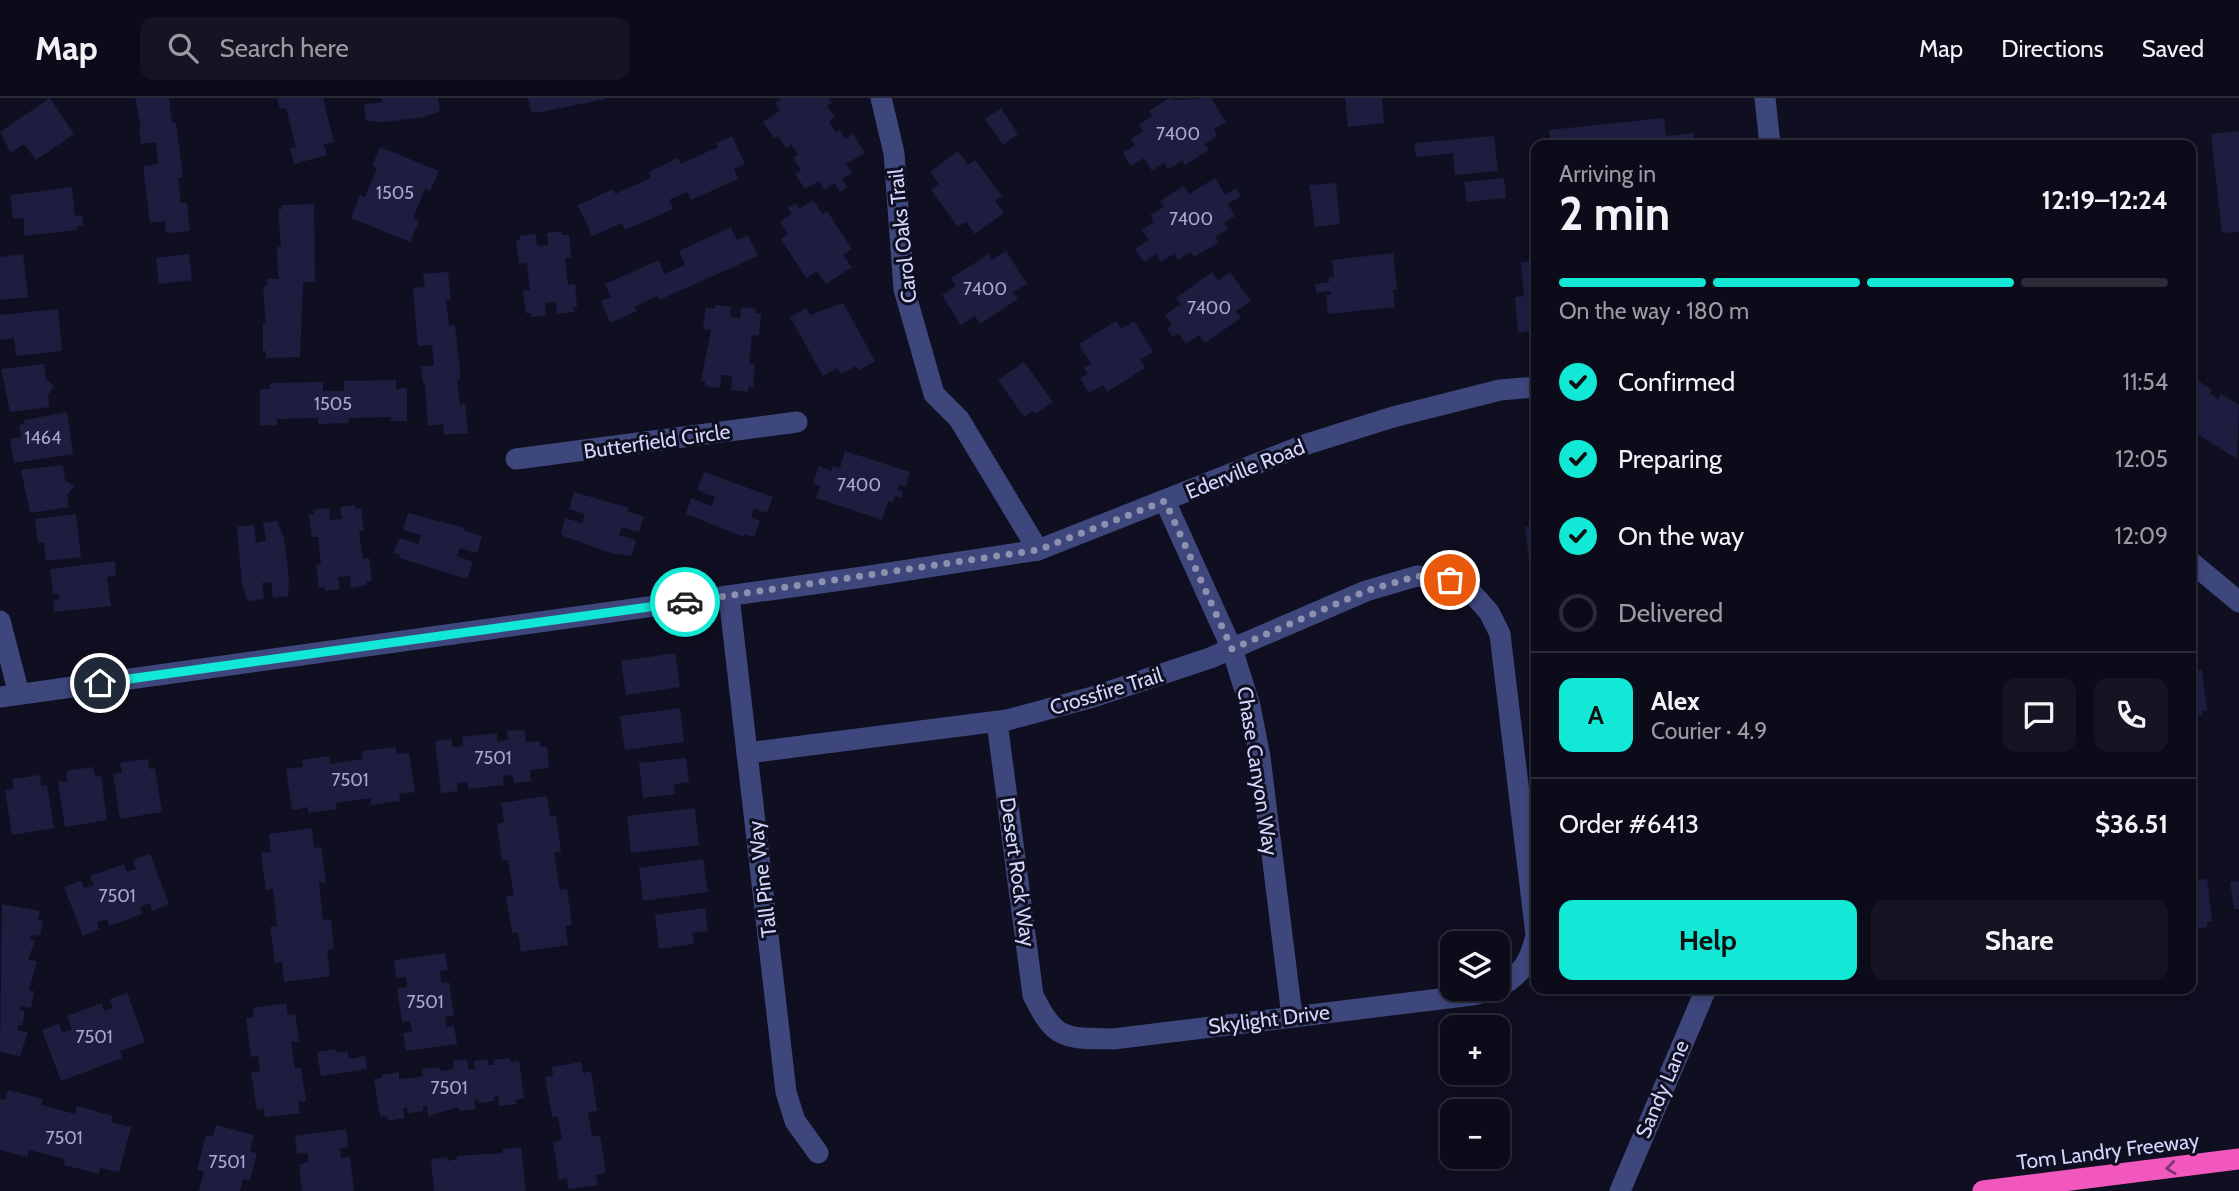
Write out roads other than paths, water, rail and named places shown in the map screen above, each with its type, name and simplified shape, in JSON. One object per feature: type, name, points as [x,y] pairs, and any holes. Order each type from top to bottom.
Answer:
[{"type":"highway","name":"Tom Landry Freeway","points":[[1983,1191],[2239,1159]]},
{"type":"street","name":"Carol Oaks Trail","points":[[881,98],[894,153],[904,289],[934,394],[959,419],[1038,550]]},
{"type":"street","points":[[1765,98],[1769,140]]},
{"type":"street","name":"Ederville Road","points":[[9,696],[729,596],[1038,550],[1304,445],[1393,417],[1500,390],[1531,387]]},
{"type":"street","name":"Butterfield Circle","points":[[516,459],[797,422]]},
{"type":"street","name":"Chase Canyon Way","points":[[1165,501],[1243,676],[1260,757],[1292,1016]]},
{"type":"street","points":[[2196,566],[2239,602]]},
{"type":"street","name":"Crossfire Trail","points":[[747,753],[998,722],[1093,697],[1232,649],[1366,591],[1417,576],[1450,580],[1480,602],[1500,634],[1531,893]]},
{"type":"street","name":"Tall Pine Way","points":[[729,596],[786,1092],[795,1121],[818,1153]]},
{"type":"street","points":[[0,621],[9,696]]},
{"type":"street","name":"Desert Rock Way","points":[[998,722],[1034,995],[1045,1020]]},
{"type":"street","name":"Crossfire Trail","points":[[1518,976],[1531,957]]},
{"type":"street","name":"Skylight Drive","points":[[1510,981],[1518,976]]},
{"type":"street","name":"Sandy Lane","points":[[1620,1191],[1704,994]]},
{"type":"street","name":"Skylight Drive","points":[[1045,1020],[1054,1030],[1073,1038],[1113,1039],[1440,999]]}]
